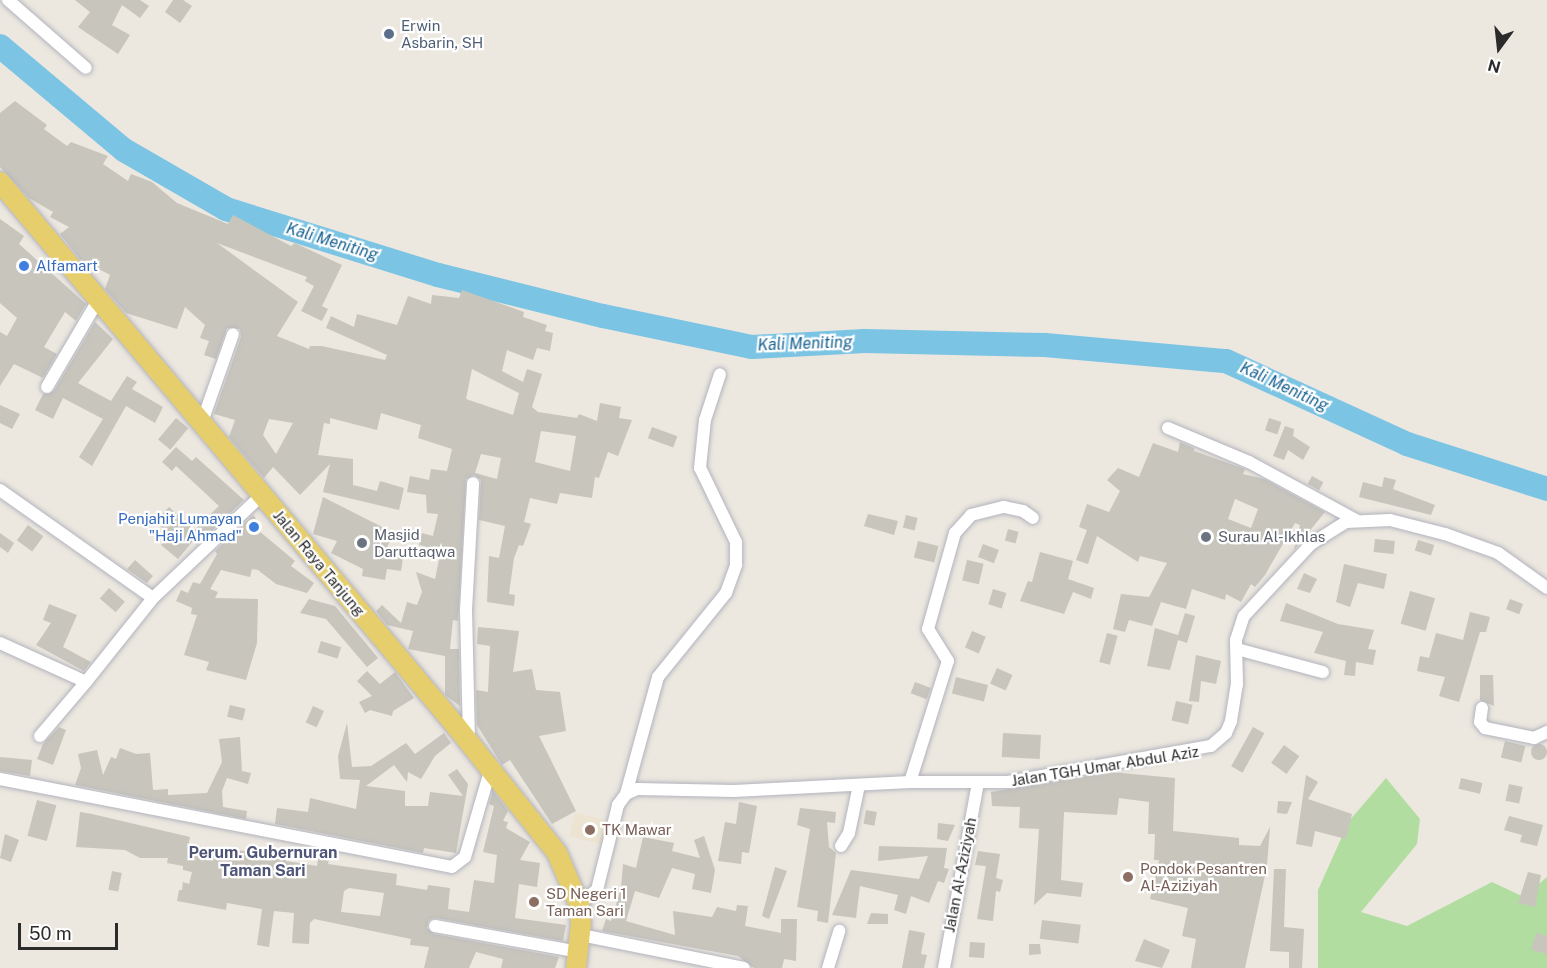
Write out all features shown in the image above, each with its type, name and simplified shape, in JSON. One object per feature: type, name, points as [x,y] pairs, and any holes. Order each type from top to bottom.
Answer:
[{"type":"main road","name":"Jalan Raya Tanjung","points":[[0,182],[97,302],[202,422],[469,742],[560,858],[579,904],[578,952]]},
{"type":"street","points":[[8,0],[86,68]]},
{"type":"street","points":[[47,387],[97,302]]},
{"type":"street","points":[[202,422],[234,334]]},
{"type":"street","points":[[579,904],[597,890],[617,809],[626,794],[658,677],[726,593],[736,566],[736,542],[700,468],[705,420],[720,374]]},
{"type":"street","points":[[1168,429],[1249,462],[1356,520]]},
{"type":"street","points":[[469,742],[466,610],[473,483]]},
{"type":"street","points":[[0,490],[153,598]]},
{"type":"street","points":[[40,736],[153,598],[262,495]]},
{"type":"street","points":[[910,782],[948,661],[928,629],[955,533],[971,515],[1004,507],[1023,511],[1033,518]]},
{"type":"street","name":"Jalan TGH Umar Abdul Aziz","points":[[626,794],[642,788],[734,791],[910,782],[1008,782],[1212,746],[1226,733],[1231,721],[1237,649],[1244,616],[1270,585],[1319,537],[1356,520],[1390,520],[1489,549],[1547,588]]},
{"type":"street","points":[[0,643],[86,682]]},
{"type":"street","points":[[1237,649],[1323,672]]},
{"type":"street","points":[[1482,708],[1480,722],[1485,728],[1534,738],[1547,732]]},
{"type":"street","points":[[0,779],[452,867],[465,857],[490,771]]},
{"type":"street","name":"Jalan Al-Aziziyah","points":[[944,968],[978,783]]},
{"type":"street","points":[[841,846],[849,833],[859,785]]},
{"type":"street","points":[[435,926],[578,952],[744,968]]},
{"type":"street","points":[[828,968],[839,931]]},
{"type":"shaded area","points":[[575,813],[614,822],[609,845],[570,836]]},
{"type":"green space","points":[[1386,778],[1420,819],[1417,844],[1361,912],[1407,926],[1492,882],[1524,897],[1547,877],[1547,968],[1318,968],[1318,890],[1349,821]]},
{"type":"building","points":[[75,0],[140,0],[149,6],[140,18],[122,5],[112,25],[130,35],[118,54],[78,27],[90,12]]},
{"type":"building","points":[[173,0],[183,0],[192,6],[180,23],[165,12]]},
{"type":"building","points":[[15,101],[47,125],[44,129],[67,146],[71,142],[108,156],[103,164],[128,181],[131,174],[152,182],[177,203],[228,224],[233,215],[291,246],[295,243],[342,265],[322,306],[328,309],[322,321],[301,311],[314,286],[305,281],[307,277],[217,243],[298,302],[277,336],[309,349],[310,346],[322,346],[385,360],[387,355],[326,328],[331,316],[354,327],[357,314],[397,325],[408,296],[431,304],[432,295],[459,298],[462,290],[524,312],[523,317],[547,325],[545,331],[553,333],[550,351],[537,348],[533,360],[507,350],[502,371],[523,382],[527,369],[542,374],[532,407],[538,412],[577,418],[579,414],[597,421],[600,403],[621,407],[619,418],[632,420],[618,456],[608,452],[599,478],[595,477],[592,498],[560,493],[557,504],[530,498],[524,522],[531,524],[523,546],[519,545],[514,558],[509,594],[515,595],[514,606],[487,602],[489,556],[499,558],[505,526],[479,520],[481,480],[474,475],[466,479],[458,621],[453,620],[450,649],[459,649],[460,706],[445,695],[445,656],[408,649],[413,631],[387,625],[376,611],[382,605],[401,623],[407,602],[417,605],[422,592],[416,572],[435,579],[441,550],[419,545],[422,533],[433,536],[438,514],[427,513],[426,495],[407,492],[410,476],[429,480],[431,469],[447,471],[452,449],[418,438],[421,425],[381,413],[377,430],[330,418],[330,424],[324,423],[318,455],[353,459],[353,485],[377,491],[380,481],[404,488],[399,510],[323,492],[330,464],[300,495],[273,467],[264,478],[229,437],[235,420],[214,414],[241,337],[240,329],[227,328],[216,359],[204,355],[209,341],[200,338],[205,325],[185,307],[177,329],[126,313],[105,289],[110,275],[80,259],[60,234],[69,227],[50,217],[53,212],[29,198],[0,167],[0,113]],"holes":[[[472,369],[519,393],[513,415],[466,399]],[[269,419],[293,423],[276,454],[263,435]],[[541,431],[576,436],[570,471],[535,462]],[[481,454],[501,458],[497,479],[475,473]]]},
{"type":"building","points":[[0,219],[24,236],[19,244],[86,304],[76,321],[65,312],[44,347],[57,354],[43,378],[14,364],[0,386],[0,332],[7,336],[17,318],[0,303]]},
{"type":"building","points":[[95,322],[113,339],[78,383],[111,401],[127,376],[137,382],[132,389],[163,407],[155,423],[126,406],[92,466],[79,457],[103,419],[63,398],[53,419],[35,410],[43,394],[54,391]]},
{"type":"building","points":[[0,405],[20,414],[12,429],[0,423]]},
{"type":"building","points":[[176,418],[188,428],[170,450],[158,439]]},
{"type":"building","points":[[1269,418],[1281,422],[1277,434],[1265,430]]},
{"type":"building","points":[[1285,426],[1294,429],[1293,436],[1310,447],[1303,460],[1288,450],[1284,460],[1273,456]]},
{"type":"building","points":[[652,427],[677,436],[673,448],[648,438]]},
{"type":"building","points":[[1180,442],[1194,448],[1194,451],[1245,469],[1243,474],[1264,479],[1325,512],[1294,550],[1300,525],[1295,523],[1265,575],[1255,587],[1251,584],[1241,602],[1226,594],[1225,600],[1192,589],[1186,609],[1161,602],[1152,626],[1129,620],[1125,632],[1113,629],[1121,594],[1149,597],[1167,563],[1140,556],[1138,562],[1097,536],[1088,564],[1076,560],[1087,530],[1079,527],[1087,504],[1109,512],[1120,491],[1107,480],[1118,468],[1139,477],[1153,443],[1178,452]],"holes":[[[1235,499],[1258,509],[1251,528],[1228,519]]]},
{"type":"building","points":[[176,447],[192,461],[196,457],[244,500],[197,545],[193,541],[178,559],[161,545],[169,534],[155,522],[169,507],[194,530],[219,506],[176,466],[172,471],[162,462]]},
{"type":"building","points":[[1312,476],[1323,482],[1319,490],[1308,484]]},
{"type":"building","points":[[1384,477],[1396,480],[1393,489],[1435,505],[1431,515],[1359,497],[1363,482],[1382,487]]},
{"type":"building","points":[[323,497],[394,533],[383,555],[403,558],[401,571],[387,569],[385,580],[362,576],[363,569],[331,553],[337,541],[313,534]]},
{"type":"building","points":[[868,514],[898,521],[894,535],[864,526]]},
{"type":"building","points":[[253,515],[257,520],[252,525],[295,561],[291,566],[314,583],[307,593],[276,584],[258,570],[252,569],[250,577],[221,570],[210,589],[218,592],[215,598],[258,599],[257,643],[246,680],[206,670],[209,662],[184,655],[197,615],[191,614],[192,608],[176,601],[181,590],[188,593],[193,582],[200,584],[217,554],[215,551]]},
{"type":"building","points":[[906,515],[918,518],[914,531],[903,528]]},
{"type":"building","points":[[28,525],[43,536],[32,552],[17,540]]},
{"type":"building","points":[[1008,529],[1019,532],[1016,543],[1005,541]]},
{"type":"building","points":[[0,533],[14,543],[8,553],[0,547]]},
{"type":"building","points":[[1375,539],[1395,541],[1394,554],[1374,552]]},
{"type":"building","points":[[1418,540],[1434,545],[1431,555],[1415,551]]},
{"type":"building","points":[[918,541],[938,546],[934,563],[914,557]]},
{"type":"building","points":[[983,544],[999,550],[994,563],[978,557]]},
{"type":"building","points":[[1040,552],[1073,561],[1068,579],[1094,588],[1091,599],[1073,592],[1064,614],[1020,601],[1028,581],[1032,582]]},
{"type":"building","points":[[135,560],[153,576],[147,583],[127,569]]},
{"type":"building","points":[[967,560],[984,564],[979,584],[962,580]]},
{"type":"building","points":[[1344,564],[1387,574],[1384,589],[1358,583],[1350,607],[1336,602]]},
{"type":"building","points":[[1304,573],[1317,579],[1310,593],[1297,589]]},
{"type":"building","points":[[109,588],[125,602],[116,612],[100,599]]},
{"type":"building","points":[[993,589],[1006,593],[1002,608],[988,604]]},
{"type":"building","points":[[1410,591],[1435,598],[1426,631],[1401,624]]},
{"type":"building","points":[[309,599],[335,606],[378,658],[367,667],[326,619],[300,613]]},
{"type":"building","points":[[1510,599],[1523,604],[1519,614],[1506,609]]},
{"type":"building","points":[[1286,603],[1338,624],[1374,630],[1368,649],[1376,650],[1373,665],[1356,662],[1355,676],[1344,675],[1346,661],[1314,653],[1323,632],[1280,621]]},
{"type":"building","points":[[49,604],[77,615],[63,647],[91,662],[84,671],[36,645],[51,623],[43,620]]},
{"type":"building","points":[[1470,612],[1490,617],[1486,632],[1480,632],[1459,702],[1439,696],[1445,677],[1417,671],[1420,656],[1429,658],[1436,633],[1463,640]]},
{"type":"building","points":[[1185,613],[1195,616],[1187,643],[1178,640],[1170,670],[1147,666],[1155,628],[1178,635]]},
{"type":"building","points":[[478,627],[519,631],[513,672],[532,669],[536,690],[560,692],[566,731],[539,736],[576,811],[552,824],[510,760],[502,765],[477,725],[476,690],[488,692],[490,646],[477,644]]},
{"type":"building","points":[[972,631],[986,637],[979,653],[965,648]]},
{"type":"building","points":[[1107,633],[1118,636],[1110,665],[1099,662]]},
{"type":"building","points":[[321,641],[341,647],[338,659],[317,652]]},
{"type":"building","points":[[1196,655],[1221,661],[1216,684],[1201,681],[1199,702],[1189,701]]},
{"type":"building","points":[[997,668],[1013,675],[1006,690],[990,684]]},
{"type":"building","points":[[367,671],[380,684],[395,672],[414,698],[393,711],[392,716],[370,710],[365,713],[359,702],[372,696],[357,681]]},
{"type":"building","points":[[1480,675],[1493,675],[1494,706],[1480,700]]},
{"type":"building","points":[[956,677],[988,685],[984,701],[952,693]]},
{"type":"building","points":[[915,682],[931,688],[927,699],[911,693]]},
{"type":"building","points":[[1176,701],[1193,705],[1188,724],[1172,720]]},
{"type":"building","points":[[230,705],[246,709],[243,721],[227,717]]},
{"type":"building","points":[[313,706],[324,711],[317,727],[306,722]]},
{"type":"building","points":[[347,723],[352,767],[371,766],[406,743],[415,754],[444,733],[451,743],[435,756],[421,779],[408,772],[407,782],[394,765],[366,786],[405,791],[405,806],[428,806],[430,792],[463,796],[448,775],[457,769],[468,784],[456,853],[424,848],[423,853],[275,824],[277,808],[308,812],[310,798],[356,809],[360,780],[340,779],[338,756]]},
{"type":"building","points":[[59,727],[66,730],[53,765],[37,759],[43,744]]},
{"type":"building","points":[[1253,727],[1264,733],[1243,773],[1231,766]]},
{"type":"building","points":[[1003,733],[1041,735],[1040,759],[1002,757]]},
{"type":"building","points":[[240,737],[242,771],[251,773],[248,784],[227,778],[222,791],[223,807],[247,811],[246,819],[75,785],[81,768],[78,754],[97,750],[103,775],[111,757],[116,759],[120,748],[136,754],[150,753],[153,790],[168,789],[168,795],[207,793],[222,762],[219,739]]},
{"type":"building","points":[[1505,741],[1525,746],[1521,763],[1501,757]]},
{"type":"building","points":[[1539,744],[1547,752],[1539,760],[1531,752]]},
{"type":"building","points":[[1284,745],[1299,756],[1286,774],[1271,763]]},
{"type":"building","points":[[0,757],[32,760],[30,776],[0,771]]},
{"type":"building","points":[[1111,772],[1175,778],[1173,831],[1239,838],[1239,845],[1260,846],[1270,827],[1267,866],[1245,968],[1191,968],[1196,939],[1182,936],[1188,908],[1150,899],[1159,860],[1154,860],[1155,834],[1148,834],[1149,802],[1119,798],[1117,815],[1064,812],[1061,880],[1083,883],[1081,897],[1047,893],[1034,905],[1039,829],[1019,828],[1020,807],[992,806],[991,792]]},
{"type":"building","points":[[1306,775],[1318,782],[1308,799],[1352,814],[1346,839],[1315,831],[1312,847],[1296,844]]},
{"type":"building","points":[[1461,778],[1482,783],[1480,794],[1459,789]]},
{"type":"building","points":[[1509,784],[1523,787],[1519,804],[1505,801]]},
{"type":"building","points":[[493,791],[508,811],[503,821],[508,822],[506,828],[530,842],[520,860],[540,863],[537,887],[519,884],[515,918],[566,925],[563,941],[436,918],[429,920],[427,928],[434,934],[559,957],[555,968],[501,968],[503,959],[476,952],[469,968],[424,968],[429,947],[410,945],[411,939],[314,919],[310,923],[309,944],[292,943],[294,913],[274,911],[269,947],[257,945],[262,909],[227,903],[226,910],[177,901],[183,882],[189,884],[192,872],[183,870],[183,866],[167,863],[168,858],[140,858],[125,850],[76,847],[80,812],[190,837],[188,847],[287,854],[286,861],[317,866],[318,858],[329,860],[328,864],[397,874],[396,885],[427,890],[428,885],[450,888],[448,909],[469,912],[474,880],[494,883],[497,855],[483,852],[494,806],[489,804]],"holes":[[[349,888],[384,893],[380,916],[341,912],[344,891]]]},
{"type":"building","points":[[37,800],[56,805],[47,841],[27,836]]},
{"type":"building","points":[[1278,801],[1292,802],[1287,814],[1277,813]]},
{"type":"building","points":[[739,802],[757,806],[749,853],[742,852],[741,864],[718,861],[725,822],[736,824]]},
{"type":"building","points":[[800,808],[836,812],[835,823],[827,822],[829,847],[836,853],[828,923],[817,921],[818,911],[797,907],[810,829],[797,825]]},
{"type":"building","points":[[866,810],[877,812],[874,826],[864,824]]},
{"type":"building","points":[[1509,816],[1543,825],[1537,846],[1520,842],[1522,835],[1504,830]]},
{"type":"building","points":[[938,823],[955,825],[948,841],[937,839]]},
{"type":"building","points":[[5,834],[19,840],[11,862],[0,858]]},
{"type":"building","points":[[704,836],[715,870],[711,893],[692,889],[695,874],[672,868],[659,898],[635,891],[626,921],[675,935],[673,911],[712,917],[717,907],[736,911],[737,905],[748,906],[745,926],[781,933],[781,919],[797,919],[796,961],[784,959],[782,968],[754,968],[738,956],[602,931],[606,919],[611,921],[621,888],[623,864],[636,868],[643,837],[674,843],[672,851],[700,858],[694,840]]},
{"type":"building","points":[[879,846],[947,848],[944,868],[949,869],[944,883],[938,881],[929,903],[911,896],[906,914],[894,910],[898,895],[860,886],[856,918],[832,915],[851,870],[919,879],[928,856],[878,861]]},
{"type":"building","points":[[978,851],[1000,854],[996,878],[1003,880],[1000,892],[996,891],[993,921],[977,919],[986,866],[975,865]]},
{"type":"building","points":[[775,867],[787,871],[769,919],[762,916]]},
{"type":"building","points":[[1274,869],[1286,869],[1284,927],[1304,929],[1302,968],[1289,968],[1289,952],[1270,951]]},
{"type":"building","points":[[112,871],[122,873],[118,892],[108,890]]},
{"type":"building","points":[[1528,872],[1541,875],[1535,907],[1518,903]]},
{"type":"building","points":[[871,913],[888,914],[888,924],[867,924]]},
{"type":"building","points":[[1042,920],[1081,925],[1078,944],[1040,939]]},
{"type":"building","points":[[909,930],[925,933],[921,954],[927,955],[924,968],[902,968]]},
{"type":"building","points":[[1536,933],[1547,936],[1547,954],[1531,950]]},
{"type":"building","points":[[1144,939],[1170,950],[1162,968],[1135,961]]},
{"type":"building","points":[[970,942],[985,943],[984,958],[969,957]]},
{"type":"building","points":[[1029,944],[1040,944],[1041,954],[1029,955]]},
{"type":"waterway","name":"Kali Meniting","points":[[0,46],[124,150],[226,209],[438,275],[603,316],[752,347],[865,341],[1045,345],[1226,361],[1407,444],[1547,489]]},
{"type":"place","name":"Erwin Asbarin, SH","points":[[389,34]]},
{"type":"place","name":"Alfamart","points":[[24,266]]},
{"type":"place","name":"Penjahit Lumayan \"Haji Ahmad\"","points":[[254,527]]},
{"type":"place","name":"Surau Al-Ikhlas","points":[[1206,537]]},
{"type":"place","name":"Masjid Daruttaqwa","points":[[362,543]]},
{"type":"place","name":"TK Mawar","points":[[590,830]]},
{"type":"place","name":"Pondok Pesantren Al-Aziziyah","points":[[1128,877]]},
{"type":"place","name":"SD Negeri 1 Taman Sari","points":[[534,902]]},
{"type":"district","name":"Perum. Gubernuran Taman Sari","points":[[263,862]]}]
